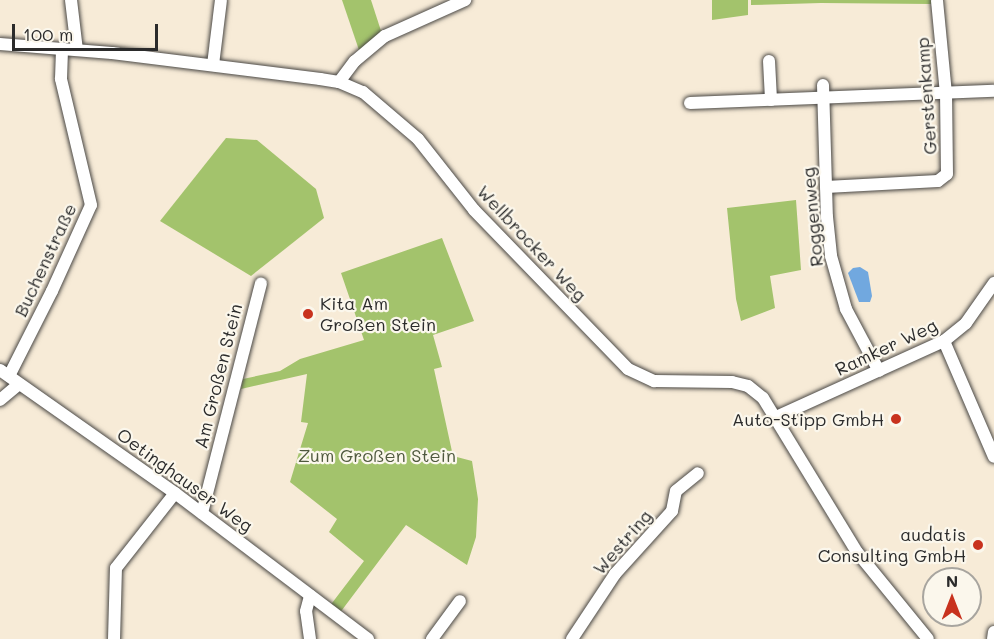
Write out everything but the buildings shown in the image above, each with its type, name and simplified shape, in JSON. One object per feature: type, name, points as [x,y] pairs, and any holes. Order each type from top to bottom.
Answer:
[{"type":"street","points":[[71,0],[77,50]]},
{"type":"street","points":[[213,65],[220,0]]},
{"type":"street","points":[[339,82],[355,61],[385,36],[465,0]]},
{"type":"street","name":"Gerstenkamp","points":[[826,187],[943,179],[949,168],[946,94],[937,0]]},
{"type":"street","name":"Wellbrocker Weg","points":[[0,44],[62,48],[213,65],[339,82],[363,92],[418,139],[474,210],[628,369],[654,381],[732,382],[748,386],[763,398],[856,552],[927,638]]},
{"type":"street","name":"Buchenstraße","points":[[9,376],[52,291],[91,205],[61,79],[62,48]]},
{"type":"street","points":[[769,61],[771,100]]},
{"type":"street","name":"Roggenweg","points":[[823,85],[828,237],[841,293],[853,325],[879,371]]},
{"type":"street","points":[[690,104],[994,91]]},
{"type":"street","name":"Am Großen Stein","points":[[202,513],[261,283]]},
{"type":"street","name":"Ramker Weg","points":[[774,418],[944,341],[966,323],[994,283]]},
{"type":"street","points":[[944,341],[994,457]]},
{"type":"street","points":[[0,400],[9,376]]},
{"type":"street","name":"Oetinghauser Weg","points":[[9,376],[175,493],[368,639]]},
{"type":"street","name":"Westring","points":[[572,639],[615,574],[672,511],[676,491],[698,473]]},
{"type":"street","points":[[114,639],[117,566],[175,493]]},
{"type":"street","points":[[310,596],[306,611],[310,639]]},
{"type":"street","points":[[432,639],[460,601]]},
{"type":"street","points":[[993,639],[994,632]]},
{"type":"green space","points":[[342,0],[371,0],[382,34],[360,53]]},
{"type":"green space","points":[[712,0],[748,0],[748,15],[712,20]]},
{"type":"green space","points":[[751,0],[931,0],[931,4],[751,5]]},
{"type":"green space","points":[[226,138],[257,140],[316,189],[324,218],[251,276],[160,221]]},
{"type":"green space","points":[[796,200],[801,270],[770,276],[775,308],[741,321],[736,299],[727,208]]},
{"type":"green space","name":"Zum Großen Stein","points":[[442,238],[474,321],[433,335],[442,367],[434,369],[453,456],[472,461],[478,499],[476,537],[467,565],[406,525],[339,614],[329,607],[364,561],[329,532],[337,519],[290,482],[308,423],[301,422],[307,374],[241,389],[243,379],[280,371],[300,359],[364,340],[341,273]]},
{"type":"water","points":[[860,267],[868,272],[872,296],[870,302],[859,302],[848,273],[853,268]]},
{"type":"place","name":"Kita Am Großen Stein","points":[[308,314]]},
{"type":"place","name":"Auto-Stipp GmbH","points":[[896,419]]},
{"type":"place","name":"audatis Consulting GmbH","points":[[978,545]]}]
